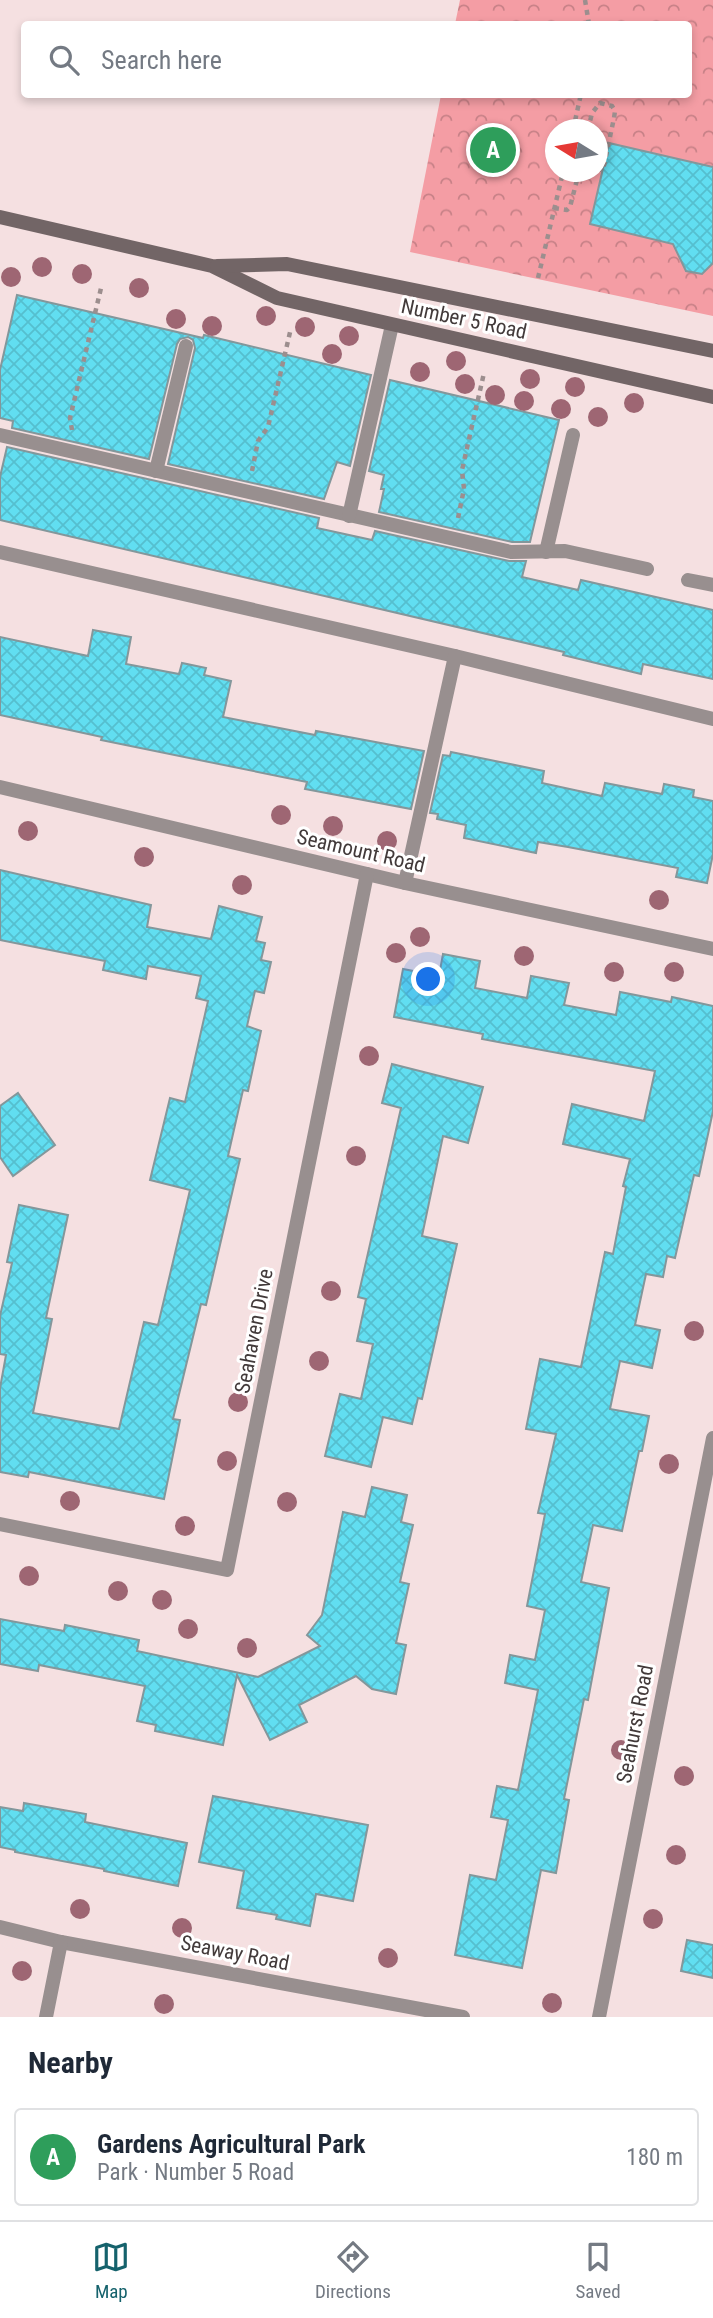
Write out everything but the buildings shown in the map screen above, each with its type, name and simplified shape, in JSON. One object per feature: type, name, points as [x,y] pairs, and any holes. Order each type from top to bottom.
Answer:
[{"type":"main road","name":"Number 5 Road","points":[[0,217],[212,267],[277,298],[713,397]]},
{"type":"main road","name":"Number 5 Road","points":[[212,267],[286,264],[713,351]]},
{"type":"street","points":[[349,516],[392,325]]},
{"type":"street","points":[[156,471],[186,345]]},
{"type":"street","points":[[0,435],[511,552],[565,551],[647,569]]},
{"type":"street","points":[[546,552],[573,436]]},
{"type":"street","points":[[0,552],[455,656],[713,719]]},
{"type":"street","points":[[688,580],[713,586]]},
{"type":"street","points":[[405,883],[455,656]]},
{"type":"street","name":"Seamount Road","points":[[0,787],[405,883],[713,949]]},
{"type":"street","name":"Seahaven Drive","points":[[0,1524],[227,1570],[367,874]]},
{"type":"street","name":"Seahurst Road","points":[[599,2017],[713,1438]]},
{"type":"street","name":"Seaway Road","points":[[0,1927],[61,1942],[463,2017]]},
{"type":"street","points":[[46,2017],[61,1942]]},
{"type":"path","points":[[585,0],[588,21]]},
{"type":"path","points":[[575,119],[580,98]]},
{"type":"path","points":[[592,119],[600,103],[612,106],[615,111],[608,146]]},
{"type":"path","points":[[538,278],[560,182]]},
{"type":"path","points":[[554,208],[567,210],[570,207],[576,182]]},
{"type":"path","points":[[68,451],[72,432],[70,418],[102,284]]},
{"type":"path","points":[[247,492],[258,441],[268,428],[291,328]]},
{"type":"path","points":[[453,539],[464,489],[463,470],[484,373]]},
{"type":"green space","points":[[460,0],[713,0],[713,316],[410,252],[440,98],[692,98],[692,21],[456,21]]},
{"type":"place","name":"Gardens Agricultural Park","points":[[493,150]]}]
